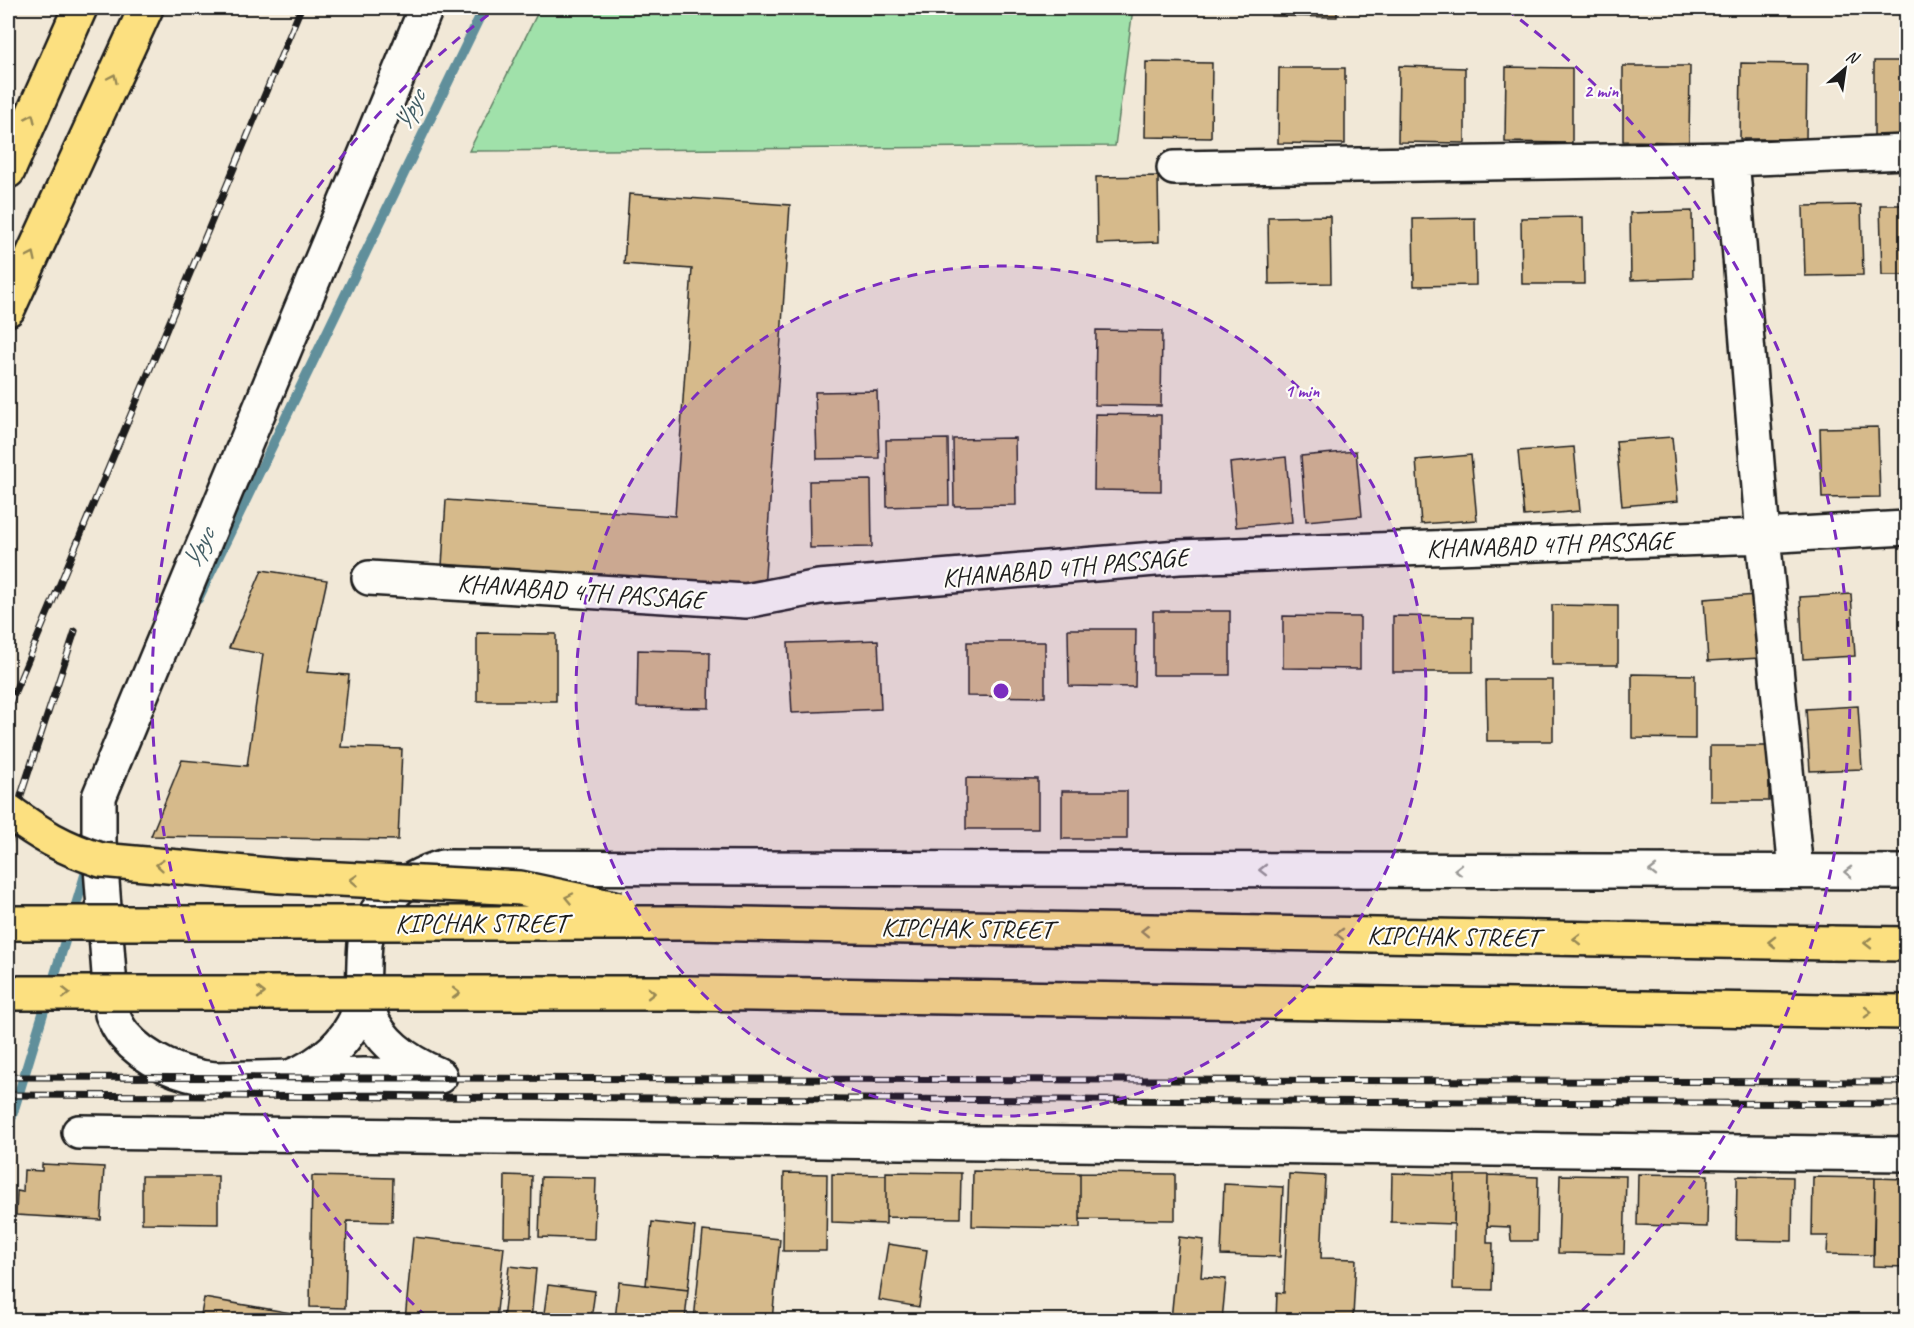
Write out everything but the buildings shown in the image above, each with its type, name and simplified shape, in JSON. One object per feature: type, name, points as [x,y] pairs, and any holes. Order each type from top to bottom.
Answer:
[{"type":"main road","points":[[8,171],[80,8]]},
{"type":"main road","points":[[8,309],[146,8]]},
{"type":"main road","points":[[8,811],[50,840],[74,852],[101,860],[279,876],[520,888],[688,923]]},
{"type":"main road","name":"KIPCHAK STREET","points":[[8,922],[688,923],[1906,944]]},
{"type":"main road","points":[[8,993],[689,993],[1906,1012]]},
{"type":"street","points":[[365,941],[367,1006],[372,1021],[379,1033],[400,1053],[425,1070],[440,1076],[199,1077],[165,1066],[123,1034],[112,1014],[99,841],[99,797],[426,8]]},
{"type":"street","points":[[1174,168],[1732,159],[1906,152]]},
{"type":"street","points":[[1732,159],[1763,536],[1796,871]]},
{"type":"street","name":"KHANABAD 4TH PASSAGE","points":[[369,578],[746,602],[819,587],[1179,557],[1763,536],[1906,528]]},
{"type":"street","points":[[290,1077],[315,1066],[326,1057],[346,1035],[354,1022],[361,1007],[365,941],[374,917],[393,893],[415,877],[442,867],[1906,872]]},
{"type":"street","points":[[79,1132],[1906,1154]]},
{"type":"green space","points":[[540,8],[1133,8],[1115,146],[469,151]]},
{"type":"waterway","name":"Урус","points":[[198,599],[484,8]]},
{"type":"waterway","name":"Урус","points":[[8,1129],[89,862]]},
{"type":"railway","points":[[8,708],[301,8]]},
{"type":"railway","points":[[8,846],[22,792],[75,631]]},
{"type":"railway","points":[[8,1077],[1906,1082]]},
{"type":"railway","points":[[8,1095],[1906,1104]]}]
